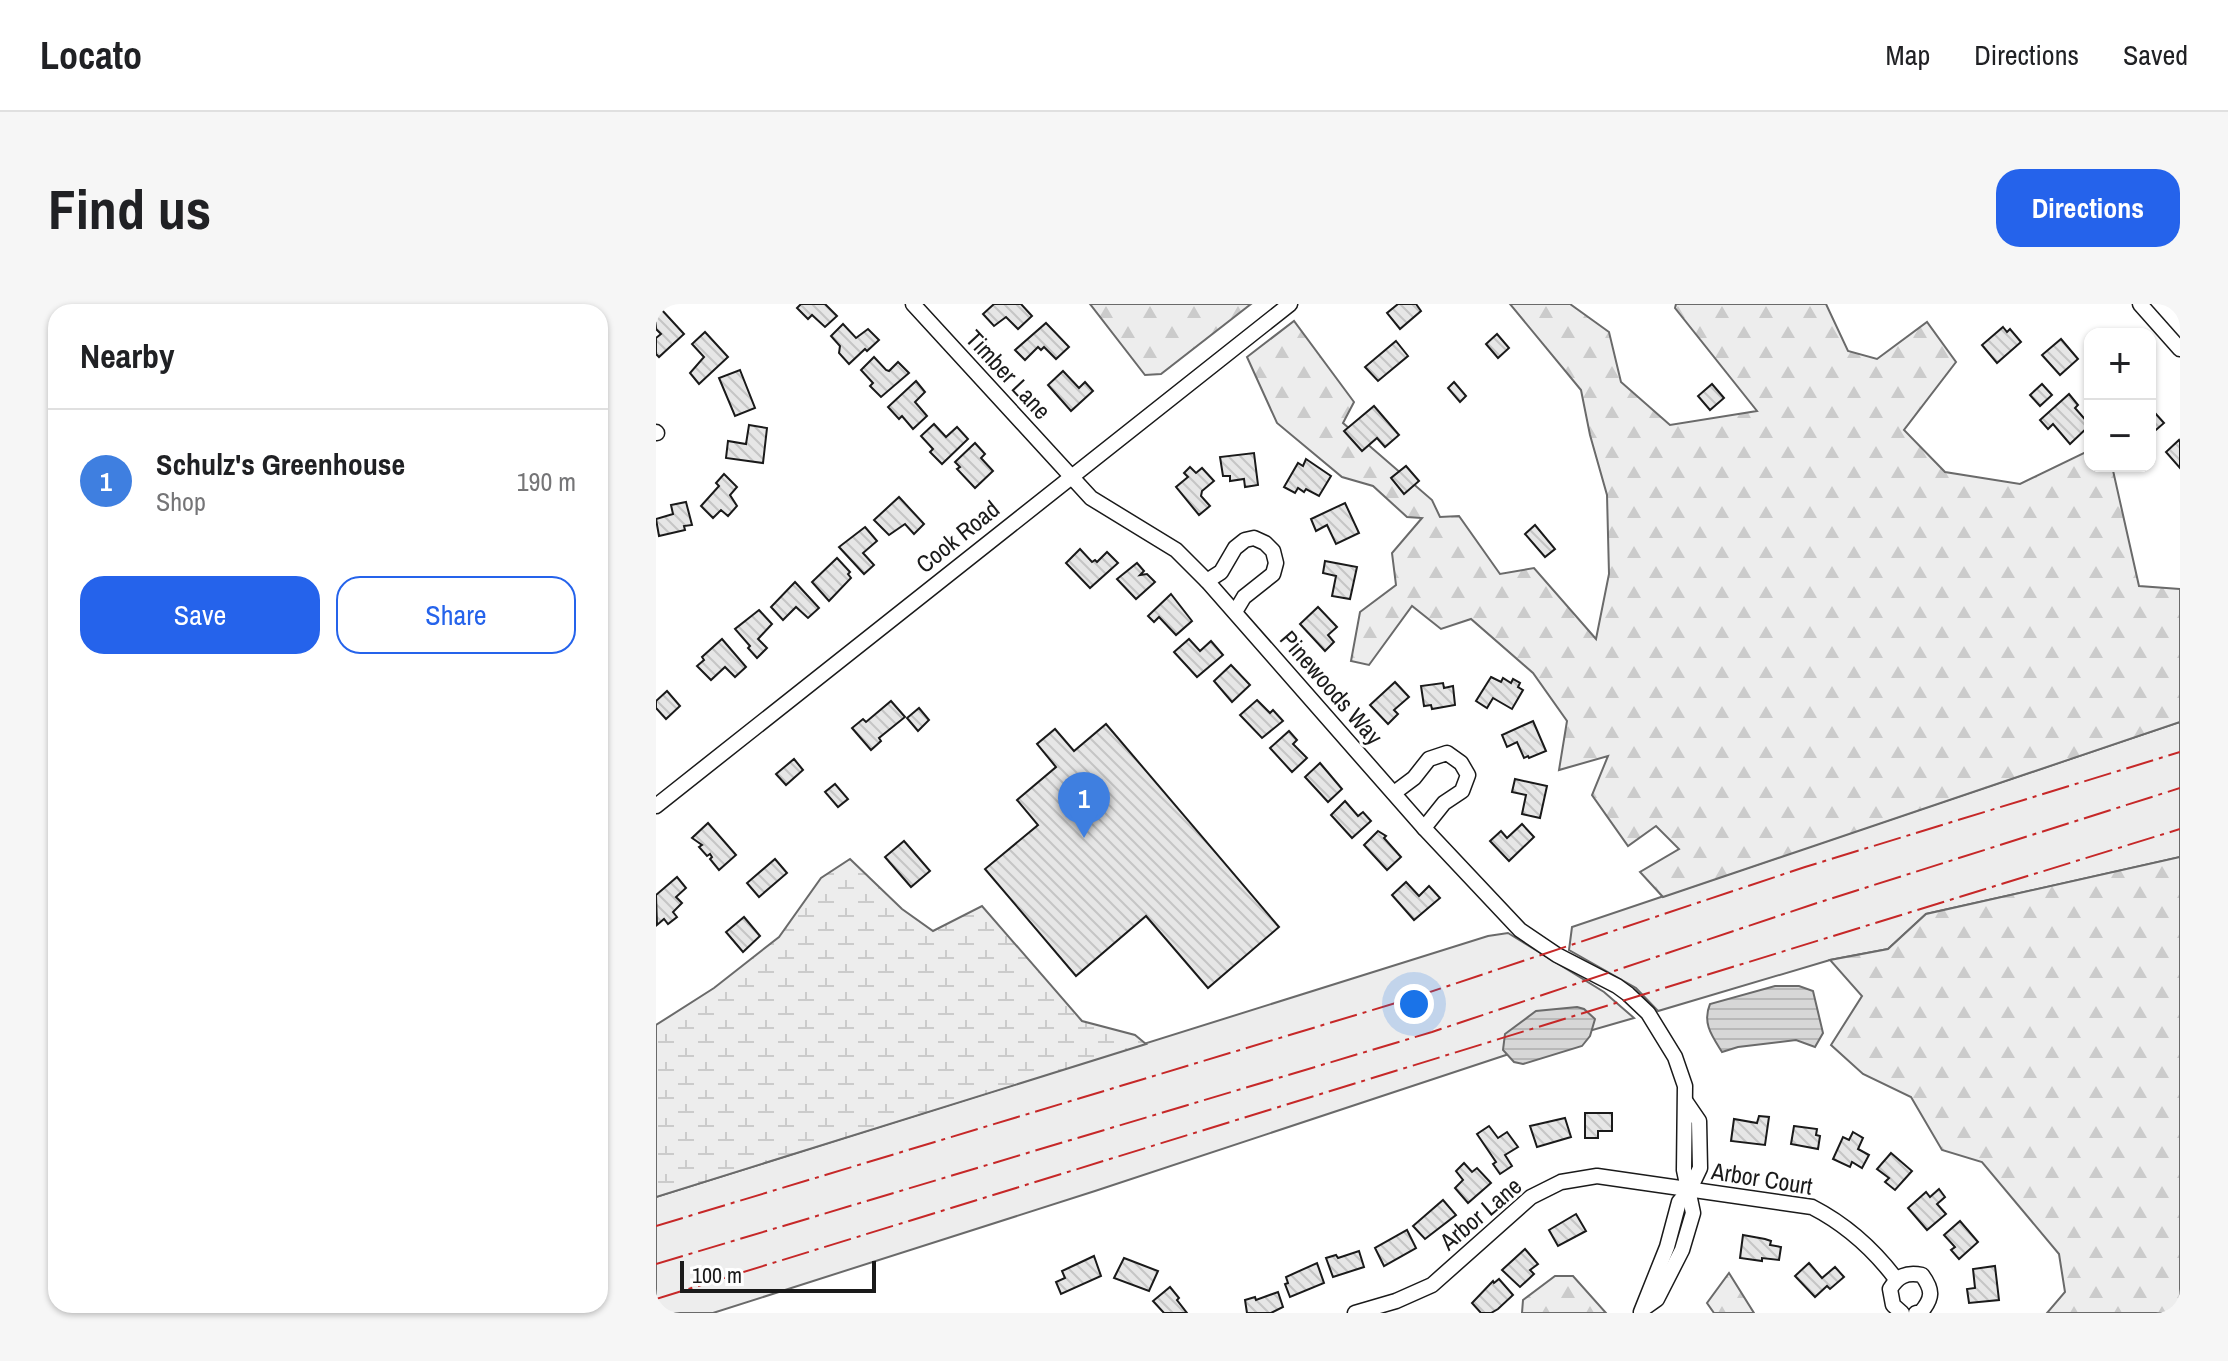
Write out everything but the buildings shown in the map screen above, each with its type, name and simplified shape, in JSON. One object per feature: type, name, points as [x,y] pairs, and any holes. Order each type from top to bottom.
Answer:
[{"type":"street","name":"Timber Lane","points":[[913,304],[1071,475]]},
{"type":"street","name":"Cook Road","points":[[656,806],[1290,304]]},
{"type":"street","points":[[2140,304],[2180,349]]},
{"type":"street","name":"Pinewoods Way","points":[[1071,475],[1091,498],[1176,550],[1207,581],[1424,828],[1520,930],[1557,955],[1617,986],[1648,1013],[1675,1057],[1685,1086],[1684,1170],[1690,1189]]},
{"type":"street","points":[[1207,581],[1221,572],[1235,548],[1245,540],[1254,538],[1273,551],[1276,563],[1273,574],[1244,597],[1235,612]]},
{"type":"street","points":[[1394,793],[1414,778],[1429,759],[1447,753],[1461,763],[1468,775],[1462,791],[1444,803],[1424,828]]},
{"type":"street","name":"Arbor Lane","points":[[1355,1313],[1396,1301],[1432,1285],[1531,1197],[1561,1182],[1597,1176],[1690,1189]]},
{"type":"street","points":[[1642,1311],[1667,1247],[1679,1202],[1690,1189]]},
{"type":"street","name":"Arbor Court","points":[[1690,1189],[1812,1207],[1836,1219],[1896,1279]]},
{"type":"street","points":[[1902,1313],[1893,1305],[1890,1289],[1896,1279],[1909,1273],[1922,1275],[1931,1287],[1931,1300],[1921,1312],[1916,1313]]},
{"type":"shaded area","points":[[2180,722],[2180,857],[1926,914],[1888,949],[1830,960],[1658,1011],[1636,988],[1569,950],[1572,927]]},
{"type":"shaded area","points":[[1508,933],[1604,992],[1634,1018],[1506,1055],[713,1313],[656,1313],[656,1197],[1488,936]]},
{"type":"shaded area","points":[[1775,986],[1799,986],[1813,991],[1823,1033],[1815,1047],[1796,1040],[1722,1052],[1708,1023],[1710,1004]]},
{"type":"shaded area","points":[[1577,1007],[1595,1019],[1590,1036],[1582,1046],[1523,1064],[1514,1062],[1503,1050],[1505,1034],[1536,1011]]},
{"type":"green space","points":[[1090,304],[1251,304],[1161,374],[1145,375]]},
{"type":"green space","points":[[1510,304],[1570,304],[1609,332],[1621,382],[1670,425],[1757,411],[1675,308],[1676,304],[1826,304],[1848,351],[1877,359],[1927,322],[1956,362],[1904,430],[1945,472],[2020,484],[2084,453],[2084,472],[2113,472],[2139,586],[2180,589],[2180,722],[1663,897],[1640,872],[1679,849],[1656,826],[1628,846],[1592,795],[1608,756],[1559,770],[1567,721],[1533,673],[1471,619],[1441,629],[1412,606],[1369,665],[1351,661],[1360,612],[1396,585],[1392,553],[1422,518],[1407,517],[1373,486],[1342,477],[1277,423],[1247,357],[1294,321],[1354,402],[1343,423],[1432,500],[1440,517],[1459,516],[1500,574],[1534,568],[1596,639],[1609,574],[1607,495],[1581,390]]},
{"type":"green space","points":[[2180,857],[2180,1313],[2047,1313],[2065,1292],[2059,1254],[1982,1162],[1942,1150],[1911,1097],[1863,1074],[1831,1045],[1862,996],[1830,960],[1888,949],[1926,914]]},
{"type":"green space","points":[[850,859],[902,909],[933,931],[982,906],[1082,1021],[1135,1035],[1146,1044],[656,1197],[656,1025],[714,988],[779,937],[821,878]]},
{"type":"green space","points":[[1729,1273],[1754,1313],[1714,1313],[1707,1303]]},
{"type":"green space","points":[[1555,1276],[1573,1276],[1606,1313],[1522,1313],[1523,1300]]},
{"type":"power","points":[[656,1226],[1409,999],[1805,867],[2180,752]]},
{"type":"power","points":[[656,1264],[1432,1032],[1814,904],[2180,788]]},
{"type":"power","points":[[656,1299],[2180,829]]},
{"type":"place","name":"Schulz's Greenhouse","points":[[1084,838]]}]
